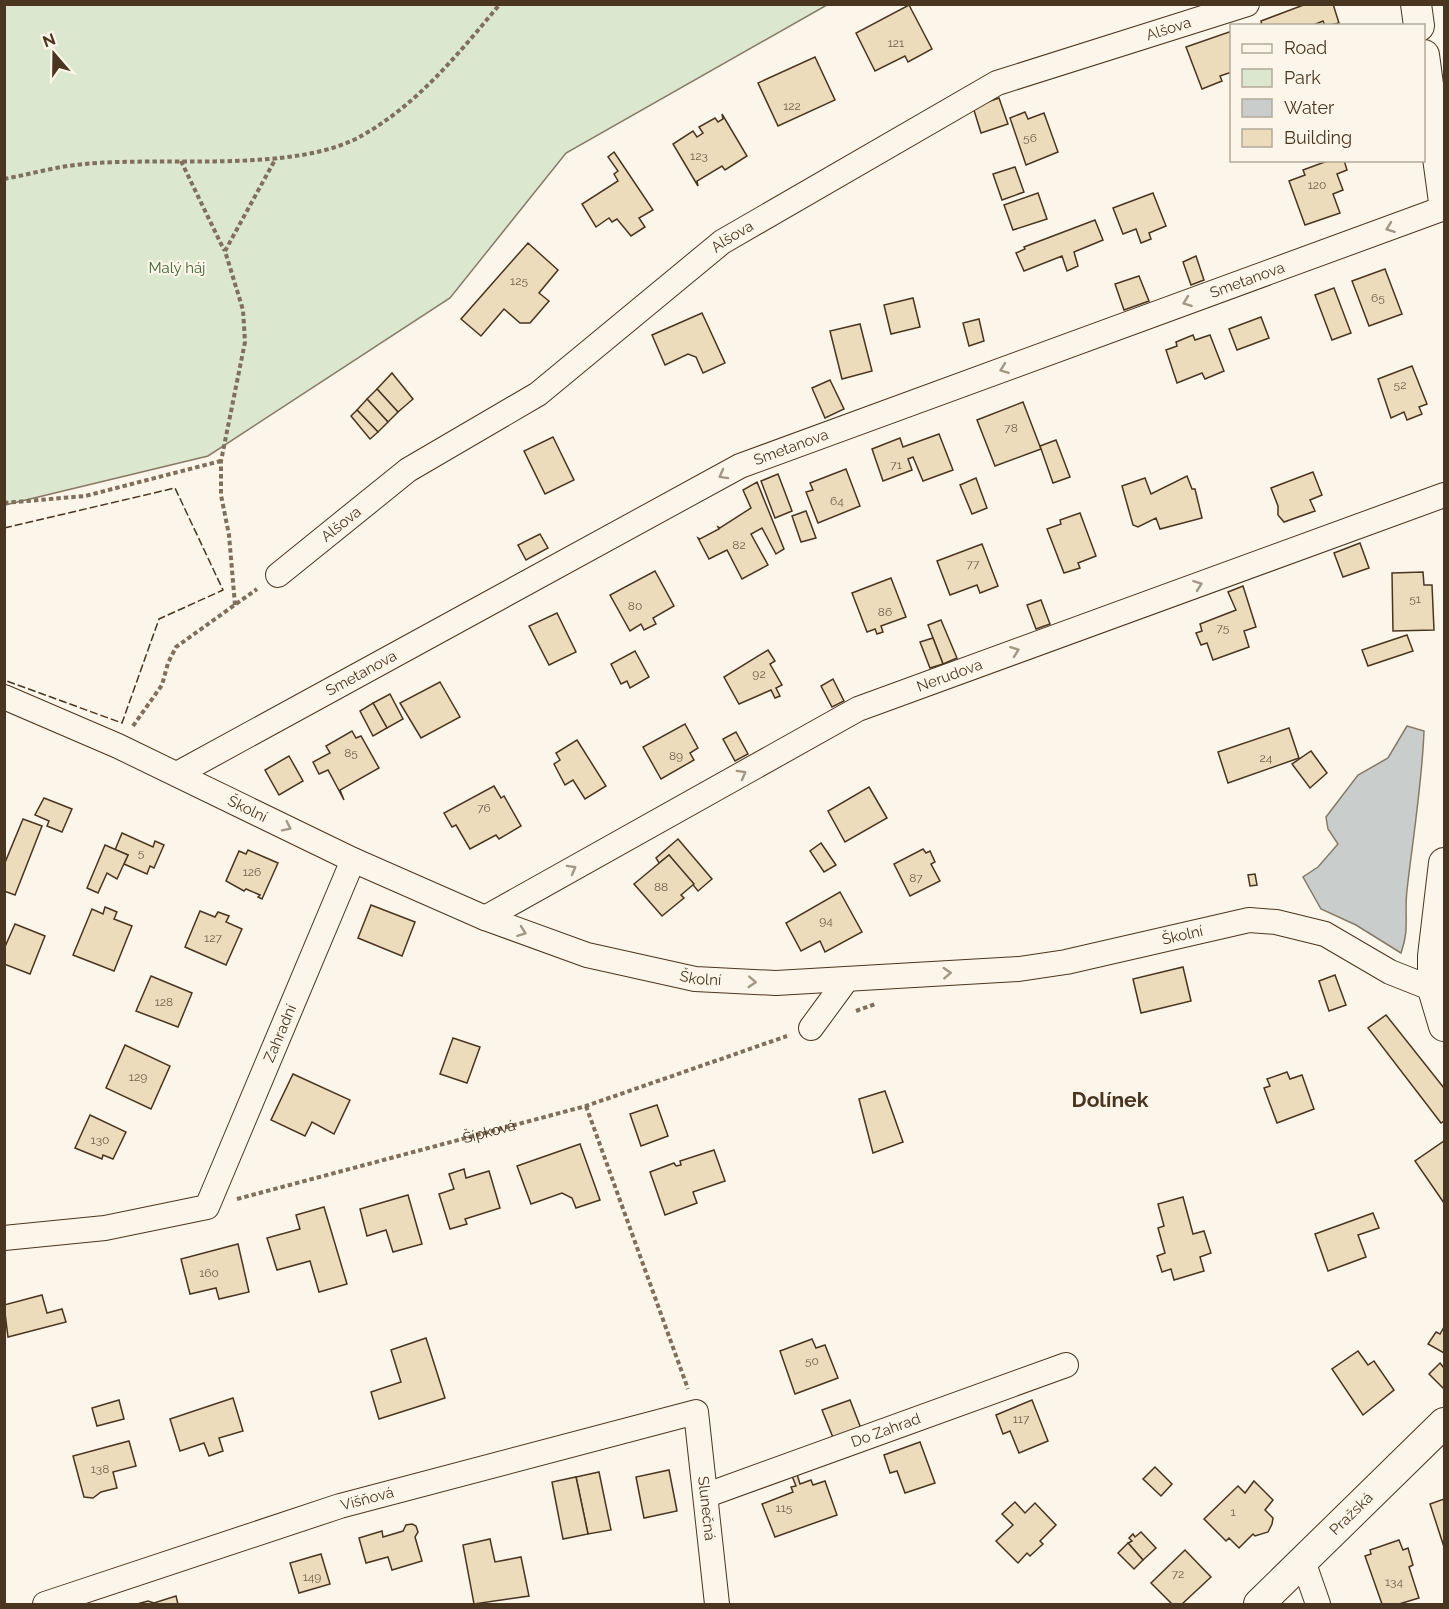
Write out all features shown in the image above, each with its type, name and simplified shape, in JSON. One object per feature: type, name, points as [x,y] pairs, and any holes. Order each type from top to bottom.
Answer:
[{"type":"street","name":"Alšova","points":[[278,575],[408,470],[538,394],[722,242],[997,83],[1247,4]]},
{"type":"street","points":[[1416,4],[1419,24]]},
{"type":"street","points":[[1425,62],[1444,202]]},
{"type":"street","name":"Smetanova","points":[[177,774],[740,466],[1444,208]]},
{"type":"street","name":"Nerudova","points":[[485,918],[858,709],[1444,495]]},
{"type":"street","name":"Školní","points":[[4,697],[118,746],[353,860],[485,918],[587,955],[694,979],[776,983],[1018,969],[1066,962],[1249,920],[1276,922],[1325,934],[1390,972],[1434,989]]},
{"type":"street","name":"Zahradní","points":[[207,1207],[353,860]]},
{"type":"street","points":[[1444,863],[1435,921],[1434,989],[1444,1026]]},
{"type":"street","points":[[811,1028],[847,979]]},
{"type":"street","points":[[4,1238],[105,1228],[207,1207]]},
{"type":"street","name":"Do Zahrad","points":[[707,1495],[1066,1365]]},
{"type":"street","name":"Slunečná","points":[[696,1412],[707,1495],[717,1605]]},
{"type":"street","name":"Višňová","points":[[45,1605],[340,1506],[696,1412]]},
{"type":"street","name":"Pražská","points":[[1259,1605],[1444,1424]]},
{"type":"street","points":[[1303,1561],[1318,1605]]},
{"type":"path","points":[[4,179],[84,164],[276,158],[325,149],[361,137],[396,114],[441,72],[500,4]]},
{"type":"path","points":[[225,251],[276,158]]},
{"type":"path","points":[[181,161],[225,251],[243,310],[245,342],[221,461],[222,495],[229,535],[235,605]]},
{"type":"path","points":[[4,503],[85,495],[221,461]]},
{"type":"path","points":[[118,746],[162,685],[168,663],[176,647],[278,575]]},
{"type":"path","points":[[854,1012],[886,1000]]},
{"type":"path","name":"Šípková","points":[[207,1207],[586,1106],[811,1028]]},
{"type":"path","points":[[586,1106],[696,1412]]},
{"type":"green space","name":"Malý háj","points":[[4,5],[827,5],[566,153],[450,298],[208,456],[5,505]]},
{"type":"water","points":[[1407,726],[1424,731],[1406,899],[1406,929],[1401,953],[1356,925],[1321,909],[1303,877],[1318,867],[1338,844],[1328,829],[1326,817],[1358,775],[1388,758]]},
{"type":"building","points":[[1306,4],[1333,4],[1339,23],[1324,24],[1323,21],[1316,24],[1262,24],[1261,21]]},
{"type":"building","points":[[909,5],[932,49],[908,62],[905,56],[875,71],[856,33]]},
{"type":"building","points":[[1230,32],[1230,73],[1220,76],[1222,81],[1202,89],[1186,47]]},
{"type":"building","points":[[815,57],[835,100],[778,126],[758,83]]},
{"type":"building","points":[[999,98],[1008,124],[981,133],[973,107]]},
{"type":"building","points":[[1025,112],[1028,119],[1044,113],[1058,152],[1026,165],[1010,118]]},
{"type":"building","points":[[722,114],[747,156],[725,170],[722,166],[697,181],[698,186],[673,144],[693,131],[697,137],[703,133],[699,127],[715,118],[718,122],[723,119]]},
{"type":"building","points":[[614,152],[653,210],[639,218],[645,227],[631,236],[617,219],[612,222],[609,218],[596,227],[582,204],[618,181],[614,174],[618,171],[608,157]]},
{"type":"building","points":[[1325,162],[1345,162],[1347,170],[1337,174],[1343,190],[1333,194],[1340,213],[1305,225],[1289,181],[1305,175],[1303,170]]},
{"type":"building","points":[[1015,167],[1024,192],[1002,200],[993,174]]},
{"type":"building","points":[[1038,193],[1047,219],[1013,230],[1004,205]]},
{"type":"building","points":[[1153,193],[1166,226],[1149,233],[1151,239],[1141,243],[1136,229],[1123,234],[1113,208]]},
{"type":"building","points":[[1095,220],[1103,240],[1074,252],[1078,266],[1067,271],[1062,256],[1024,271],[1016,253],[1025,249],[1024,247]]},
{"type":"building","points":[[528,243],[558,270],[539,293],[549,301],[530,323],[520,323],[504,309],[481,336],[461,319]]},
{"type":"building","points":[[1196,256],[1204,280],[1191,285],[1183,262]]},
{"type":"building","points":[[1385,269],[1402,314],[1369,326],[1352,281]]},
{"type":"building","points":[[1139,276],[1149,301],[1124,310],[1115,284]]},
{"type":"building","points":[[1334,288],[1351,333],[1332,340],[1315,295]]},
{"type":"building","points":[[913,298],[920,327],[891,334],[884,305]]},
{"type":"building","points":[[702,313],[725,363],[703,373],[696,357],[688,354],[665,365],[652,335]]},
{"type":"building","points":[[1261,317],[1269,338],[1237,350],[1229,329]]},
{"type":"building","points":[[979,319],[984,341],[969,346],[963,323]]},
{"type":"building","points":[[860,324],[872,371],[842,379],[830,331]]},
{"type":"building","points":[[1193,335],[1195,340],[1210,335],[1224,371],[1205,379],[1202,373],[1177,383],[1166,350],[1177,346],[1176,342]]},
{"type":"building","points":[[1412,366],[1427,404],[1419,407],[1422,414],[1407,420],[1404,412],[1391,418],[1378,379]]},
{"type":"building","points":[[392,373],[413,399],[398,412],[377,389]]},
{"type":"building","points":[[830,380],[844,409],[825,418],[812,388]]},
{"type":"building","points":[[377,389],[398,412],[388,422],[367,399]]},
{"type":"building","points":[[367,399],[388,422],[378,432],[357,410]]},
{"type":"building","points":[[1023,402],[1041,449],[995,466],[977,420]]},
{"type":"building","points":[[357,410],[378,432],[370,439],[351,416]]},
{"type":"building","points":[[939,434],[953,470],[923,481],[913,457],[908,459],[912,470],[883,481],[872,449],[900,438],[903,447]]},
{"type":"building","points":[[553,437],[574,480],[545,494],[524,451]]},
{"type":"building","points":[[1056,440],[1070,477],[1053,483],[1040,446]]},
{"type":"building","points":[[846,469],[860,506],[818,523],[806,492],[813,490],[810,483]]},
{"type":"building","points":[[1313,472],[1322,495],[1310,500],[1315,511],[1284,522],[1278,515],[1278,506],[1271,488]]},
{"type":"building","points":[[778,474],[792,511],[775,518],[761,481]]},
{"type":"building","points":[[1187,476],[1192,489],[1195,489],[1202,518],[1160,529],[1156,518],[1138,527],[1133,525],[1122,486],[1145,478],[1151,494]]},
{"type":"building","points":[[976,478],[987,508],[972,514],[960,485]]},
{"type":"building","points":[[757,482],[784,549],[776,554],[762,528],[751,534],[768,565],[742,579],[727,550],[709,559],[698,538],[719,529],[718,527],[720,528],[751,508],[743,490]]},
{"type":"building","points":[[806,511],[816,538],[801,542],[792,516]]},
{"type":"building","points":[[1080,513],[1096,556],[1078,563],[1080,568],[1064,573],[1047,529],[1061,524],[1060,520]]},
{"type":"building","points":[[540,534],[548,548],[526,560],[518,545]]},
{"type":"building","points":[[1360,543],[1369,568],[1343,577],[1334,553]]},
{"type":"building","points":[[982,544],[998,586],[980,593],[977,585],[950,595],[937,561]]},
{"type":"building","points":[[655,571],[674,606],[653,618],[656,624],[644,630],[641,624],[630,631],[610,595]]},
{"type":"building","points":[[1423,572],[1424,585],[1432,585],[1434,630],[1393,631],[1392,573]]},
{"type":"building","points":[[891,578],[906,617],[881,626],[883,632],[877,634],[875,629],[867,632],[852,593]]},
{"type":"building","points":[[1243,586],[1256,627],[1244,631],[1249,647],[1213,660],[1207,643],[1201,645],[1196,633],[1202,631],[1200,624],[1236,610],[1228,592]]},
{"type":"building","points":[[1041,600],[1050,624],[1036,629],[1027,605]]},
{"type":"building","points":[[557,613],[576,652],[549,665],[529,626]]},
{"type":"building","points":[[941,620],[957,658],[943,664],[928,625]]},
{"type":"building","points":[[1407,635],[1413,651],[1368,666],[1362,650]]},
{"type":"building","points":[[933,638],[943,664],[930,668],[920,642]]},
{"type":"building","points":[[768,650],[775,661],[770,664],[782,685],[776,688],[780,696],[775,698],[771,690],[739,704],[724,677]]},
{"type":"building","points":[[635,651],[649,677],[630,688],[627,681],[621,684],[611,664]]},
{"type":"building","points":[[833,679],[844,701],[832,707],[821,686]]},
{"type":"building","points":[[440,682],[460,717],[421,738],[400,703]]},
{"type":"building","points":[[390,694],[403,719],[387,728],[373,703]]},
{"type":"building","points":[[373,703],[387,728],[373,736],[360,711]]},
{"type":"building","points":[[685,724],[698,748],[690,753],[694,760],[661,779],[643,747]]},
{"type":"building","points":[[1289,728],[1299,758],[1228,783],[1218,752]]},
{"type":"building","points":[[352,731],[356,738],[361,736],[379,768],[340,790],[344,800],[328,770],[319,774],[313,762],[330,753],[326,746]]},
{"type":"building","points":[[736,732],[748,754],[735,761],[723,739]]},
{"type":"building","points":[[577,740],[606,786],[585,799],[573,780],[565,785],[554,764],[560,760],[556,753]]},
{"type":"building","points":[[1311,751],[1327,773],[1310,788],[1292,764]]},
{"type":"building","points":[[289,756],[303,781],[279,795],[265,770]]},
{"type":"building","points":[[494,786],[501,798],[504,796],[521,826],[499,839],[496,835],[470,849],[456,825],[452,827],[444,813]]},
{"type":"building","points":[[869,787],[887,818],[845,842],[828,811]]},
{"type":"building","points":[[44,798],[72,809],[62,832],[47,826],[49,821],[35,815]]},
{"type":"building","points":[[23,819],[42,826],[15,895],[4,891],[4,865]]},
{"type":"building","points":[[122,833],[153,847],[155,841],[164,845],[154,868],[150,866],[147,874],[124,864],[128,855],[115,850]]},
{"type":"building","points":[[678,839],[712,879],[698,891],[669,855],[659,863],[656,858]]},
{"type":"building","points":[[821,843],[836,865],[824,872],[810,851]]},
{"type":"building","points":[[105,845],[128,855],[117,879],[107,873],[98,893],[87,888]]},
{"type":"building","points":[[923,849],[926,853],[930,851],[935,862],[931,864],[940,881],[910,896],[894,864]]},
{"type":"building","points":[[248,850],[278,863],[262,899],[258,897],[260,895],[246,889],[244,891],[226,881],[239,851],[246,854]]},
{"type":"building","points":[[669,855],[694,884],[681,895],[684,898],[662,916],[634,884]]},
{"type":"building","points":[[1255,874],[1257,885],[1250,886],[1248,875]]},
{"type":"building","points":[[840,892],[862,932],[825,952],[820,941],[801,951],[786,923]]},
{"type":"building","points":[[371,905],[415,922],[402,956],[358,938]]},
{"type":"building","points":[[105,907],[117,912],[114,919],[132,926],[114,971],[73,955],[92,909],[103,914]]},
{"type":"building","points":[[200,911],[215,917],[218,912],[229,916],[226,922],[242,929],[226,965],[185,947]]},
{"type":"building","points":[[15,924],[45,936],[30,974],[4,964],[4,949]]},
{"type":"building","points":[[1183,967],[1191,1001],[1141,1013],[1133,979]]},
{"type":"building","points":[[1335,975],[1346,1005],[1329,1011],[1319,981]]},
{"type":"building","points":[[151,976],[192,993],[178,1027],[136,1011]]},
{"type":"building","points":[[1386,1015],[1444,1088],[1444,1121],[1441,1123],[1368,1028]]},
{"type":"building","points":[[453,1038],[480,1047],[467,1083],[440,1074]]},
{"type":"building","points":[[125,1045],[170,1066],[151,1109],[106,1088]]},
{"type":"building","points":[[1287,1072],[1290,1079],[1302,1075],[1314,1109],[1277,1123],[1264,1088],[1270,1086],[1267,1079]]},
{"type":"building","points":[[293,1074],[350,1100],[334,1134],[312,1122],[305,1136],[271,1120]]},
{"type":"building","points":[[885,1091],[903,1142],[873,1153],[859,1099]]},
{"type":"building","points":[[657,1105],[668,1136],[641,1146],[630,1114]]},
{"type":"building","points":[[90,1115],[126,1132],[113,1159],[103,1155],[102,1159],[75,1148]]},
{"type":"building","points":[[1444,1141],[1444,1203],[1415,1161]]},
{"type":"building","points":[[580,1144],[600,1200],[576,1208],[572,1198],[562,1193],[531,1204],[517,1166]]},
{"type":"building","points":[[714,1150],[725,1181],[693,1192],[697,1203],[665,1215],[650,1172],[674,1163],[676,1166],[681,1165],[680,1161]]},
{"type":"building","points":[[464,1169],[466,1178],[489,1171],[500,1208],[465,1219],[467,1224],[450,1229],[439,1194],[454,1189],[449,1174]]},
{"type":"building","points":[[408,1195],[422,1244],[393,1252],[386,1230],[367,1236],[360,1209]]},
{"type":"building","points":[[1183,1197],[1193,1234],[1204,1231],[1211,1253],[1200,1257],[1204,1271],[1174,1280],[1171,1269],[1162,1272],[1157,1256],[1165,1253],[1158,1228],[1164,1226],[1158,1204]]},
{"type":"building","points":[[324,1207],[347,1284],[319,1292],[310,1261],[277,1270],[267,1238],[300,1229],[296,1215]]},
{"type":"building","points":[[1373,1213],[1379,1228],[1358,1235],[1366,1257],[1328,1271],[1315,1234]]},
{"type":"building","points":[[238,1244],[249,1292],[219,1299],[216,1288],[190,1294],[181,1259]]},
{"type":"building","points":[[42,1295],[47,1313],[62,1309],[66,1322],[8,1337],[4,1305]]},
{"type":"building","points":[[1444,1327],[1444,1353],[1428,1344],[1436,1332],[1440,1334]]},
{"type":"building","points":[[426,1338],[445,1398],[379,1419],[371,1392],[401,1382],[391,1350]]},
{"type":"building","points":[[812,1339],[816,1348],[825,1345],[838,1378],[795,1394],[780,1351]]},
{"type":"building","points":[[1358,1351],[1368,1365],[1374,1361],[1394,1390],[1363,1415],[1332,1369]]},
{"type":"building","points":[[1440,1363],[1444,1368],[1444,1389],[1429,1374]]},
{"type":"building","points":[[233,1398],[243,1431],[219,1438],[223,1451],[209,1456],[204,1443],[180,1451],[170,1419]]},
{"type":"building","points":[[119,1400],[124,1419],[97,1426],[92,1408]]},
{"type":"building","points":[[850,1400],[862,1431],[834,1440],[822,1410]]},
{"type":"building","points":[[1032,1400],[1048,1441],[1019,1453],[1010,1431],[1003,1434],[996,1415]]},
{"type":"building","points":[[129,1441],[136,1466],[113,1472],[117,1488],[101,1492],[93,1498],[84,1497],[73,1456]]},
{"type":"building","points":[[920,1442],[935,1483],[905,1493],[897,1471],[890,1473],[884,1455]]},
{"type":"building","points":[[1155,1467],[1172,1484],[1161,1496],[1143,1479]]},
{"type":"building","points":[[669,1470],[677,1511],[644,1518],[636,1477]]},
{"type":"building","points":[[599,1472],[611,1530],[588,1534],[576,1477]]},
{"type":"building","points":[[797,1474],[800,1484],[811,1480],[813,1485],[825,1481],[837,1515],[775,1537],[762,1504],[793,1492],[791,1487],[796,1486],[792,1476]]},
{"type":"building","points":[[576,1477],[588,1534],[563,1539],[552,1482]]},
{"type":"building","points":[[1254,1481],[1273,1500],[1265,1510],[1273,1518],[1272,1524],[1268,1532],[1255,1536],[1253,1534],[1239,1548],[1229,1538],[1226,1541],[1204,1519],[1238,1486],[1245,1493]]},
{"type":"building","points":[[1444,1499],[1444,1547],[1430,1504]]},
{"type":"building","points":[[1015,1502],[1025,1513],[1035,1503],[1056,1525],[1040,1541],[1043,1544],[1030,1556],[1027,1553],[1018,1563],[996,1541],[1013,1525],[1002,1514]]},
{"type":"building","points":[[406,1525],[416,1526],[418,1532],[415,1537],[422,1561],[392,1570],[388,1557],[366,1563],[359,1538],[382,1531],[383,1537],[403,1531]]},
{"type":"building","points":[[1141,1532],[1156,1548],[1143,1560],[1128,1543],[1132,1541],[1129,1538],[1133,1534],[1135,1537]]},
{"type":"building","points":[[490,1539],[495,1562],[521,1557],[529,1596],[474,1604],[463,1545]]},
{"type":"building","points":[[1399,1540],[1403,1550],[1408,1548],[1413,1565],[1409,1567],[1419,1598],[1399,1604],[1382,1604],[1365,1556],[1371,1554],[1370,1550]]},
{"type":"building","points":[[1128,1543],[1143,1560],[1134,1569],[1118,1553]]},
{"type":"building","points":[[1185,1550],[1211,1577],[1182,1604],[1172,1604],[1151,1583]]},
{"type":"building","points":[[321,1554],[330,1584],[299,1593],[290,1563]]},
{"type":"building","points":[[176,1596],[178,1604],[137,1604],[148,1601],[154,1603]]},
{"type":"fence","points":[[4,528],[175,488],[223,590],[159,619],[122,723],[4,680]]},
{"type":"district","name":"Dolínek","points":[[1110,1100]]}]
